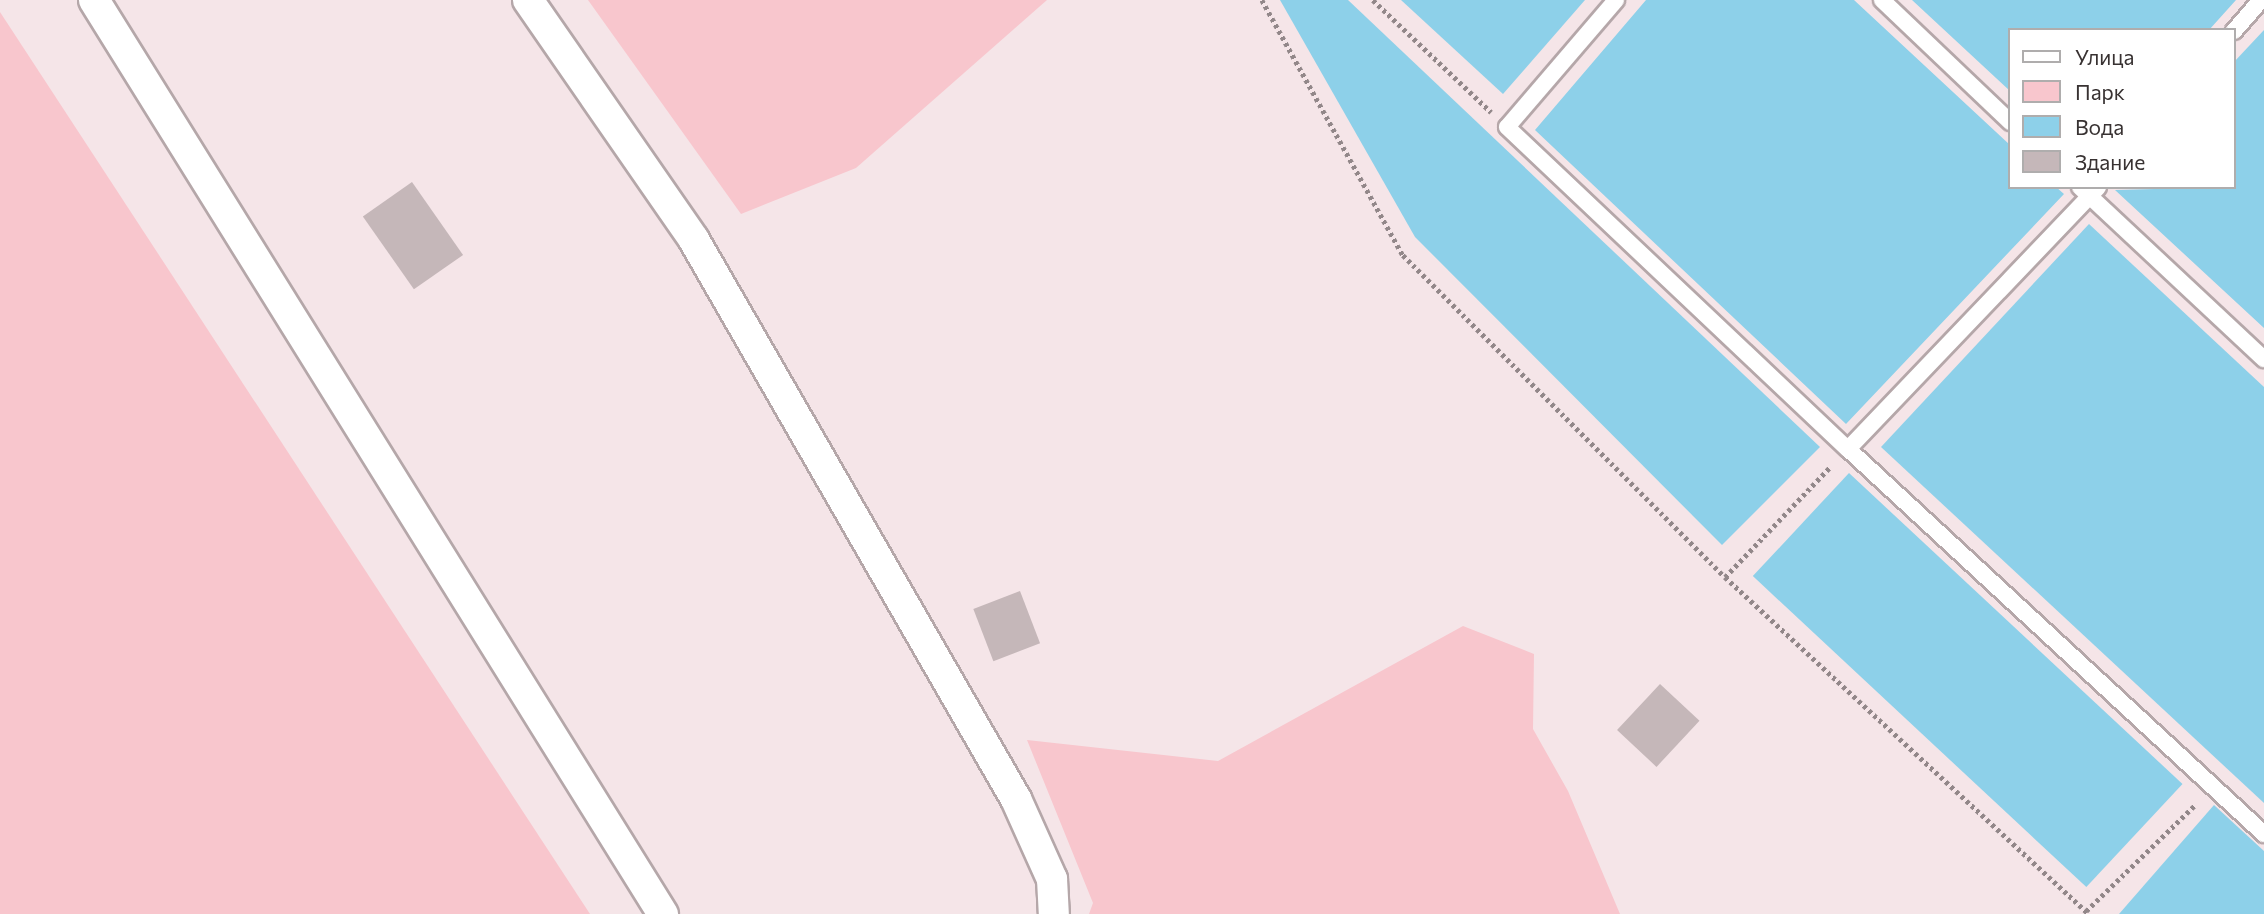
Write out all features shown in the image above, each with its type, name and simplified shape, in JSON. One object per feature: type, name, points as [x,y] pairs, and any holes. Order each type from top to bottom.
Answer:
[{"type":"street","points":[[94,0],[663,914]]},
{"type":"street","points":[[528,0],[694,240],[1016,799],[1052,878],[1054,914]]},
{"type":"lane","points":[[1616,0],[1507,127],[1848,449],[2264,834]]},
{"type":"lane","points":[[1882,0],[2008,120]]},
{"type":"lane","points":[[2236,29],[2261,0]]},
{"type":"lane","points":[[1848,449],[2089,190],[2264,359]]},
{"type":"path","points":[[1262,0],[1403,255],[1725,577],[2088,912],[2212,788]]},
{"type":"path","points":[[1373,0],[1507,127]]},
{"type":"path","points":[[1725,577],[1848,449]]},
{"type":"green space","points":[[588,0],[1047,0],[856,168],[741,214]]},
{"type":"green space","points":[[0,12],[590,914],[0,914]]},
{"type":"green space","points":[[1463,626],[1534,654],[1533,729],[1568,791],[1620,914],[1089,914],[1093,903],[1027,740],[1218,761]]},
{"type":"water","points":[[1280,0],[1348,0],[1820,447],[1722,545],[1415,237]]},
{"type":"water","points":[[1401,0],[1585,0],[1503,94]]},
{"type":"water","points":[[1646,0],[1854,0],[2008,143],[2008,189],[2058,189],[2064,194],[1846,424],[1535,130]]},
{"type":"water","points":[[1912,0],[2236,0],[2211,28],[2008,28],[2008,89]]},
{"type":"water","points":[[2264,30],[2264,328],[2115,190],[2236,189],[2236,60]]},
{"type":"water","points":[[2089,224],[2264,387],[2264,803],[1881,447]]},
{"type":"water","points":[[1849,473],[2182,784],[2086,887],[1753,576]]},
{"type":"water","points":[[2214,805],[2264,851],[2264,914],[2119,914]]},
{"type":"building","points":[[412,182],[463,255],[414,289],[363,216]]},
{"type":"building","points":[[1020,591],[1040,643],[993,661],[973,609]]},
{"type":"building","points":[[1660,684],[1699,721],[1657,767],[1617,730]]}]
